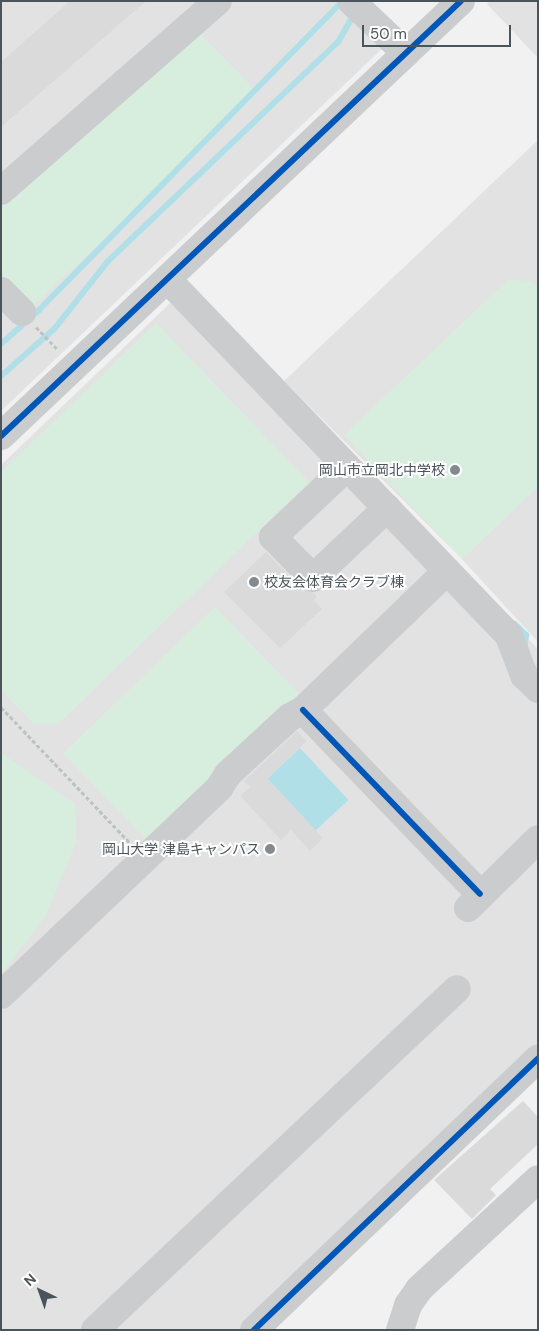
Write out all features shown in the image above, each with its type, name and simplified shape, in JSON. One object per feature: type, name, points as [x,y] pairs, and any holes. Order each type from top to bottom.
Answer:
[{"type":"street","points":[[1,191],[218,1]]},
{"type":"street","points":[[1,436],[461,1]]},
{"type":"street","points":[[357,7],[406,53]]},
{"type":"street","points":[[167,279],[509,636],[524,675],[538,689]]},
{"type":"street","points":[[1,290],[30,320]]},
{"type":"street","points":[[347,467],[273,537],[313,578],[387,508]]},
{"type":"street","points":[[1,995],[219,788],[228,774],[290,717],[303,710],[447,571]]},
{"type":"street","points":[[303,710],[473,902],[538,839]]},
{"type":"street","points":[[95,1330],[457,989]]},
{"type":"street","points":[[257,1329],[538,1059]]},
{"type":"street","points":[[400,1330],[408,1305],[419,1289],[536,1184]]},
{"type":"path","points":[[30,320],[51,344]]},
{"type":"path","points":[[1,707],[145,858]]},
{"type":"shaded area","points":[[1,1],[338,1],[386,45],[1,411]]},
{"type":"shaded area","points":[[490,1],[538,1],[538,58],[487,4]]},
{"type":"shaded area","name":"岡山市立岡北中学校","points":[[538,140],[538,642],[462,559],[284,381]]},
{"type":"shaded area","name":"岡山大学 津島キャンパス","points":[[188,286],[538,649],[538,1049],[243,1330],[1,1330],[1,465]]},
{"type":"green space","points":[[197,31],[258,93],[33,306],[1,274],[1,201]]},
{"type":"green space","points":[[508,280],[531,281],[538,288],[538,487],[462,559],[344,435]]},
{"type":"green space","points":[[156,323],[309,482],[58,724],[34,724],[1,690],[1,472]]},
{"type":"green space","points":[[215,607],[298,693],[147,840],[63,754]]},
{"type":"green space","points":[[1,753],[75,804],[76,842],[46,915],[1,974]]},
{"type":"water","points":[[300,748],[348,800],[316,831],[267,779]]},
{"type":"building","points":[[70,1],[146,1],[1,127],[1,62]]},
{"type":"building","points":[[266,552],[302,589],[314,593],[317,597],[314,600],[322,609],[280,648],[224,592]]},
{"type":"building","points":[[297,731],[307,741],[267,778],[323,838],[310,851],[291,830],[281,840],[240,796],[250,787],[244,781]]},
{"type":"building","points":[[523,1101],[538,1117],[538,1144],[490,1189],[496,1195],[472,1219],[434,1180]]},
{"type":"waterway","points":[[1,344],[39,310],[339,5]]},
{"type":"waterway","points":[[1,376],[55,328],[108,261],[338,42],[355,13]]},
{"type":"waterway","points":[[515,624],[526,635],[524,649]]},
{"type":"cycle path","points":[[1,436],[461,1]]},
{"type":"cycle path","points":[[303,710],[480,894]]},
{"type":"cycle path","points":[[254,1330],[538,1059]]},
{"type":"place","name":"岡山市立岡北中学校","points":[[455,470]]},
{"type":"place","name":"校友会体育会クラブ棟","points":[[254,582]]},
{"type":"place","name":"岡山大学 津島キャンパス","points":[[270,849]]}]
